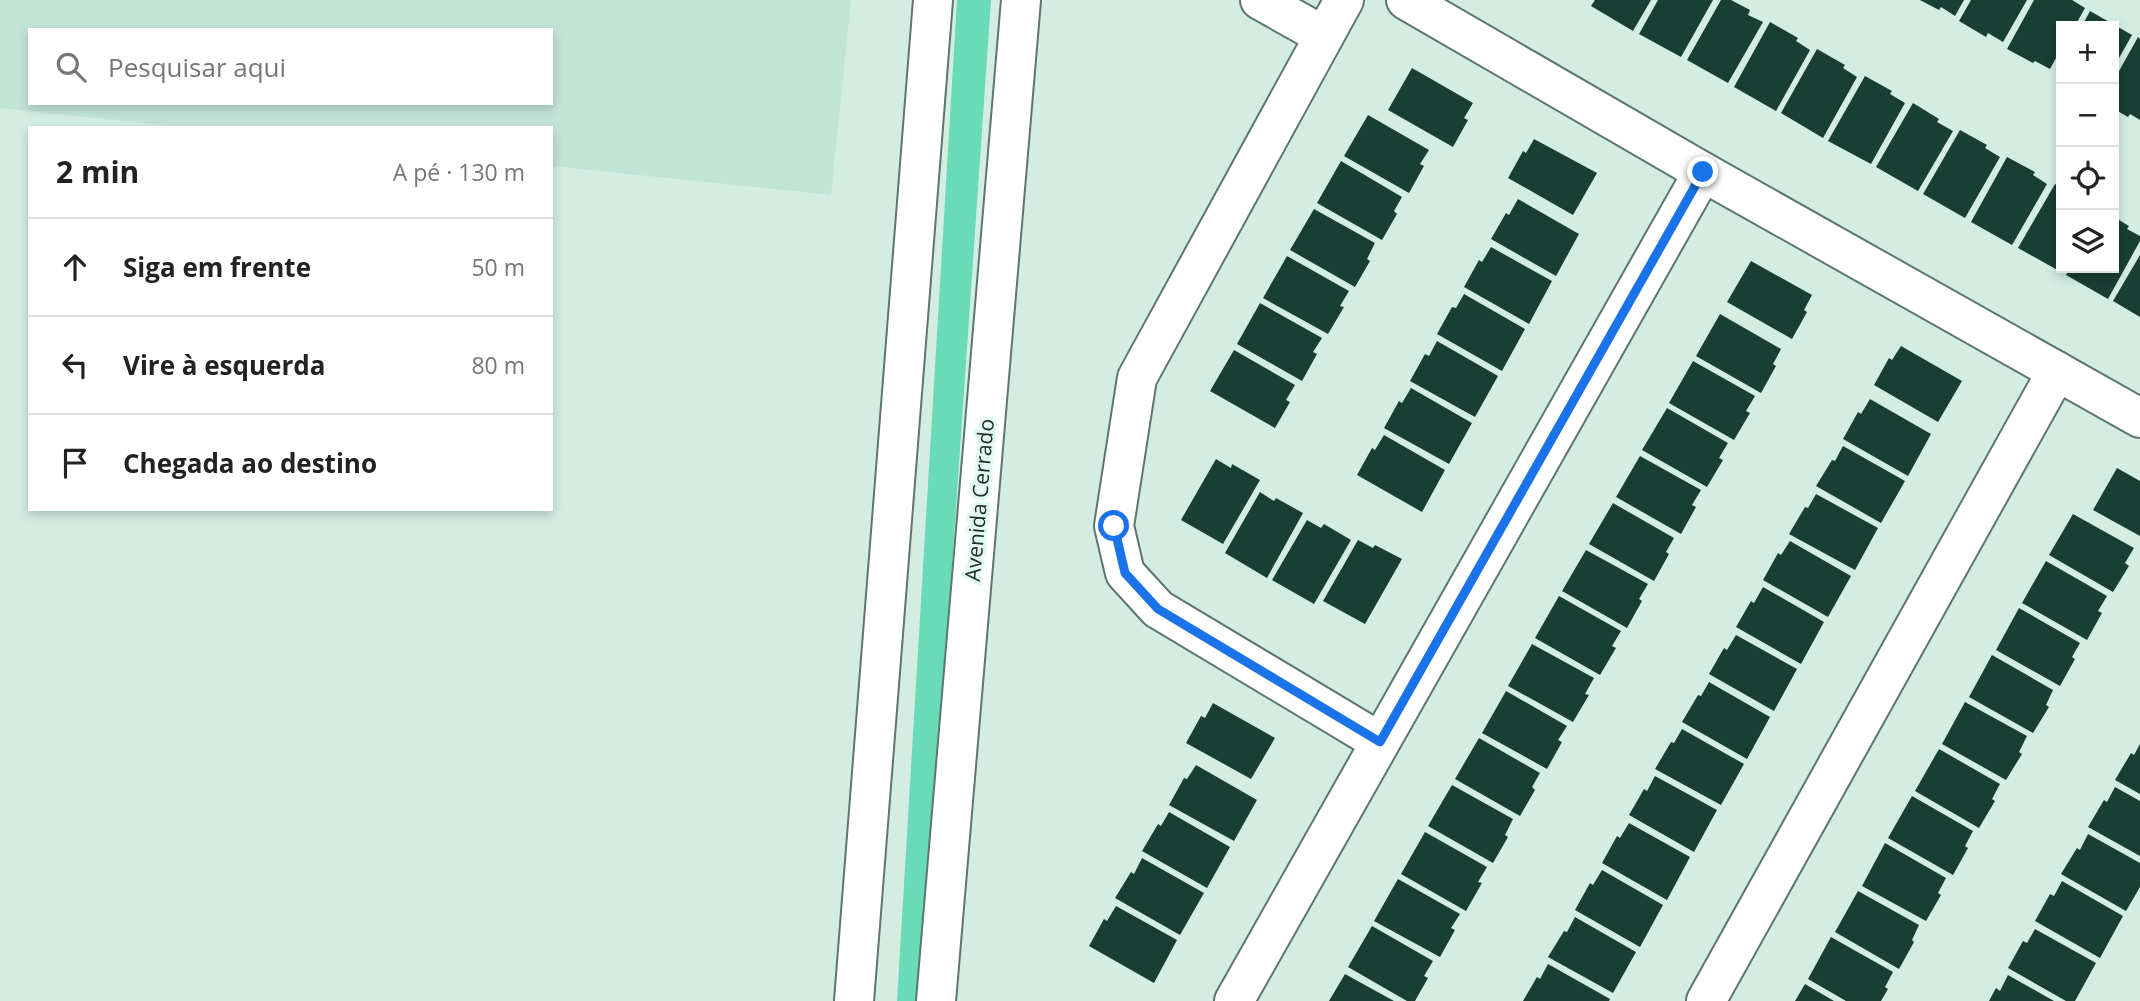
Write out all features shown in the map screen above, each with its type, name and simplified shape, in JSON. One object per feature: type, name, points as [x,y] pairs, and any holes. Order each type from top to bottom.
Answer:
[{"type":"street","points":[[854,1001],[933,0]]},
{"type":"street","name":"Avenida Cerrado","points":[[936,1001],[1021,0]]},
{"type":"street","points":[[1260,0],[1324,36]]},
{"type":"street","points":[[1344,0],[1137,378],[1114,526],[1125,573],[1158,609],[1380,742]]},
{"type":"street","points":[[1406,0],[1703,172],[2140,418]]},
{"type":"street","points":[[1234,1001],[1703,172]]},
{"type":"street","points":[[1706,1001],[2057,372]]},
{"type":"shaded area","points":[[0,0],[851,0],[831,195],[553,166],[553,126],[172,126],[0,108]]},
{"type":"green space","points":[[957,0],[991,0],[922,1001],[897,1001]]},
{"type":"building","points":[[1595,0],[1651,0],[1633,31],[1591,6]]},
{"type":"building","points":[[1658,0],[1713,0],[1681,57],[1639,34]]},
{"type":"building","points":[[1721,0],[1731,0],[1750,10],[1748,15],[1763,22],[1728,83],[1687,60]]},
{"type":"building","points":[[1920,0],[1964,0],[1955,16],[1941,7],[1939,10]]},
{"type":"building","points":[[1971,0],[2027,0],[2003,42],[1988,33],[1986,37],[1959,21]]},
{"type":"building","points":[[2034,0],[2072,0],[2085,8],[2078,21],[2056,21],[2056,58],[2050,69],[2007,49]]},
{"type":"building","points":[[2090,11],[2108,21],[2085,21]]},
{"type":"building","points":[[1770,22],[1798,38],[1796,41],[1810,50],[1776,111],[1734,87]]},
{"type":"building","points":[[2119,28],[2132,35],[2119,58]]},
{"type":"building","points":[[2138,37],[2140,120],[2119,112],[2119,71]]},
{"type":"building","points":[[1817,49],[1845,65],[1843,68],[1857,77],[1823,138],[1781,113]]},
{"type":"building","points":[[1412,68],[1473,103],[1464,118],[1468,120],[1453,147],[1388,110]]},
{"type":"building","points":[[1865,76],[1892,91],[1890,94],[1905,103],[1871,164],[1828,141]]},
{"type":"building","points":[[1913,103],[1953,131],[1918,191],[1876,167]]},
{"type":"building","points":[[1368,115],[1429,150],[1420,164],[1424,166],[1409,193],[1344,156]]},
{"type":"building","points":[[1960,130],[1987,145],[1985,148],[2000,157],[1965,218],[1923,194]]},
{"type":"building","points":[[1534,139],[1597,173],[1573,215],[1508,178],[1523,151],[1526,153]]},
{"type":"building","points":[[2007,157],[2035,172],[2033,175],[2047,184],[2012,245],[1971,222]]},
{"type":"building","points":[[1341,161],[1402,197],[1394,211],[1397,214],[1382,240],[1317,203]]},
{"type":"building","points":[[2055,184],[2056,184],[2056,269],[2018,248]]},
{"type":"building","points":[[1518,199],[1579,234],[1556,276],[1491,239],[1506,213],[1509,215]]},
{"type":"building","points":[[1314,209],[1375,243],[1367,259],[1370,261],[1355,287],[1290,250]]},
{"type":"building","points":[[2119,220],[2129,226],[2127,229],[2140,236],[2140,241],[2108,299],[2066,275],[2119,273]]},
{"type":"building","points":[[1491,247],[1552,281],[1529,324],[1464,287],[1479,260],[1482,262]]},
{"type":"building","points":[[2140,255],[2140,317],[2113,301]]},
{"type":"building","points":[[1287,256],[1349,291],[1340,306],[1344,307],[1328,334],[1263,298]]},
{"type":"building","points":[[1751,261],[1812,295],[1804,310],[1807,312],[1792,339],[1727,302]]},
{"type":"building","points":[[1464,294],[1525,329],[1502,371],[1437,334],[1452,307],[1456,308]]},
{"type":"building","points":[[1260,303],[1322,338],[1313,352],[1317,354],[1302,381],[1237,344]]},
{"type":"building","points":[[1720,314],[1781,349],[1773,364],[1776,366],[1761,393],[1696,356]]},
{"type":"building","points":[[1437,341],[1498,376],[1475,417],[1410,381],[1425,354],[1429,356]]},
{"type":"building","points":[[1901,346],[1962,381],[1938,422],[1874,385],[1889,358],[1892,360]]},
{"type":"building","points":[[1234,350],[1295,385],[1286,400],[1290,402],[1275,428],[1210,391]]},
{"type":"building","points":[[1693,361],[1755,396],[1746,411],[1750,413],[1734,440],[1669,403]]},
{"type":"building","points":[[1411,388],[1472,423],[1449,464],[1384,428],[1399,401],[1402,403]]},
{"type":"building","points":[[1870,399],[1931,434],[1908,476],[1843,439],[1858,412],[1861,414]]},
{"type":"building","points":[[1667,408],[1728,443],[1719,458],[1723,460],[1707,487],[1642,450]]},
{"type":"building","points":[[1384,435],[1445,470],[1422,512],[1357,475],[1372,448],[1375,450]]},
{"type":"building","points":[[1843,446],[1905,481],[1881,523],[1816,486]]},
{"type":"building","points":[[1640,456],[1701,490],[1692,505],[1696,507],[1681,534],[1616,497]]},
{"type":"building","points":[[1216,459],[1231,468],[1232,464],[1260,480],[1223,544],[1181,520]]},
{"type":"building","points":[[2117,468],[2140,481],[2140,536],[2093,510]]},
{"type":"building","points":[[1260,492],[1303,513],[1267,578],[1225,553]]},
{"type":"building","points":[[1816,494],[1878,528],[1855,570],[1789,534]]},
{"type":"building","points":[[1613,503],[1674,538],[1666,552],[1669,554],[1654,581],[1589,544]]},
{"type":"building","points":[[2073,514],[2134,548],[2125,563],[2129,566],[2113,592],[2049,555]]},
{"type":"building","points":[[1307,520],[1321,528],[1324,524],[1351,540],[1314,604],[1272,580]]},
{"type":"building","points":[[1358,540],[1373,548],[1375,545],[1402,559],[1365,624],[1323,601]]},
{"type":"building","points":[[1790,541],[1851,576],[1828,617],[1763,580],[1778,553],[1781,555]]},
{"type":"building","points":[[1586,550],[1648,584],[1627,628],[1562,591]]},
{"type":"building","points":[[2046,561],[2107,596],[2098,611],[2102,613],[2087,640],[2022,603]]},
{"type":"building","points":[[1763,587],[1824,622],[1801,664],[1736,627],[1751,601],[1754,603]]},
{"type":"building","points":[[1559,596],[1621,631],[1612,646],[1616,648],[1600,675],[1535,638]]},
{"type":"building","points":[[2019,608],[2080,643],[2072,657],[2075,659],[2060,686],[1996,650]]},
{"type":"building","points":[[1736,635],[1797,669],[1774,711],[1709,674],[1724,648],[1727,650]]},
{"type":"building","points":[[1532,644],[1594,678],[1585,694],[1589,695],[1573,722],[1508,686]]},
{"type":"building","points":[[1992,655],[2053,690],[2046,705],[2049,707],[2033,733],[1969,697]]},
{"type":"building","points":[[1709,682],[1770,717],[1747,759],[1682,722]]},
{"type":"building","points":[[1506,691],[1567,726],[1558,740],[1562,742],[1547,769],[1482,733]]},
{"type":"building","points":[[1965,702],[2027,736],[2019,752],[2022,754],[2006,780],[1942,744]]},
{"type":"building","points":[[1213,703],[1275,738],[1251,779],[1186,743],[1201,716],[1205,718]]},
{"type":"building","points":[[1682,729],[1744,764],[1721,805],[1655,769]]},
{"type":"building","points":[[1479,738],[1540,773],[1532,787],[1535,790],[1520,816],[1455,779]]},
{"type":"building","points":[[2140,744],[2140,794],[2115,780],[2131,753],[2134,755]]},
{"type":"building","points":[[1939,749],[2000,784],[1992,799],[1995,801],[1979,828],[1915,791]]},
{"type":"building","points":[[1196,765],[1257,800],[1234,841],[1169,805],[1184,778],[1187,779]]},
{"type":"building","points":[[1655,776],[1717,810],[1694,852],[1629,815]]},
{"type":"building","points":[[1452,785],[1513,819],[1505,835],[1508,837],[1493,863],[1428,826]]},
{"type":"building","points":[[2115,787],[2140,801],[2140,856],[2088,827]]},
{"type":"building","points":[[1912,796],[1973,831],[1965,846],[1968,848],[1953,875],[1888,838]]},
{"type":"building","points":[[1169,812],[1230,847],[1207,888],[1142,851],[1158,824],[1161,826]]},
{"type":"building","points":[[1629,823],[1690,857],[1667,900],[1602,863],[1617,836],[1620,838]]},
{"type":"building","points":[[1425,832],[1487,867],[1478,882],[1482,883],[1466,911],[1401,874]]},
{"type":"building","points":[[2088,834],[2140,863],[2140,887],[2126,911],[2061,874],[2077,848],[2080,850]]},
{"type":"building","points":[[1885,843],[1946,878],[1938,893],[1941,895],[1926,921],[1862,886]]},
{"type":"building","points":[[1142,858],[1204,893],[1180,935],[1115,898],[1131,872],[1134,874]]},
{"type":"building","points":[[1602,870],[1663,905],[1640,947],[1575,910],[1590,883],[1593,885]]},
{"type":"building","points":[[1398,879],[1460,914],[1451,928],[1455,930],[1440,957],[1374,921]]},
{"type":"building","points":[[2062,881],[2123,916],[2100,958],[2035,921],[2050,894],[2054,896]]},
{"type":"building","points":[[1858,891],[1919,925],[1912,940],[1914,942],[1899,969],[1835,932]]},
{"type":"building","points":[[1116,906],[1177,940],[1154,983],[1089,946],[1104,919],[1107,921]]},
{"type":"building","points":[[1575,917],[1636,952],[1613,993],[1548,957]]},
{"type":"building","points":[[1372,926],[1433,961],[1424,976],[1428,978],[1415,1001],[1407,1001],[1348,967]]},
{"type":"building","points":[[2035,929],[2096,963],[2075,1001],[2066,1001],[2008,968],[2023,941],[2027,943]]},
{"type":"building","points":[[1831,937],[1893,972],[1881,1001],[1846,1001],[1808,979]]},
{"type":"building","points":[[1548,964],[1610,999],[1609,1001],[1523,1001]]},
{"type":"building","points":[[1345,974],[1394,1001],[1329,1001]]},
{"type":"building","points":[[2008,975],[2054,1001],[1989,1001],[1996,988],[2000,991]]},
{"type":"building","points":[[1805,984],[1834,1001],[1795,1001]]},
{"type":"route","points":[[1114,526],[1125,573],[1158,609],[1380,742],[1703,172]]}]
